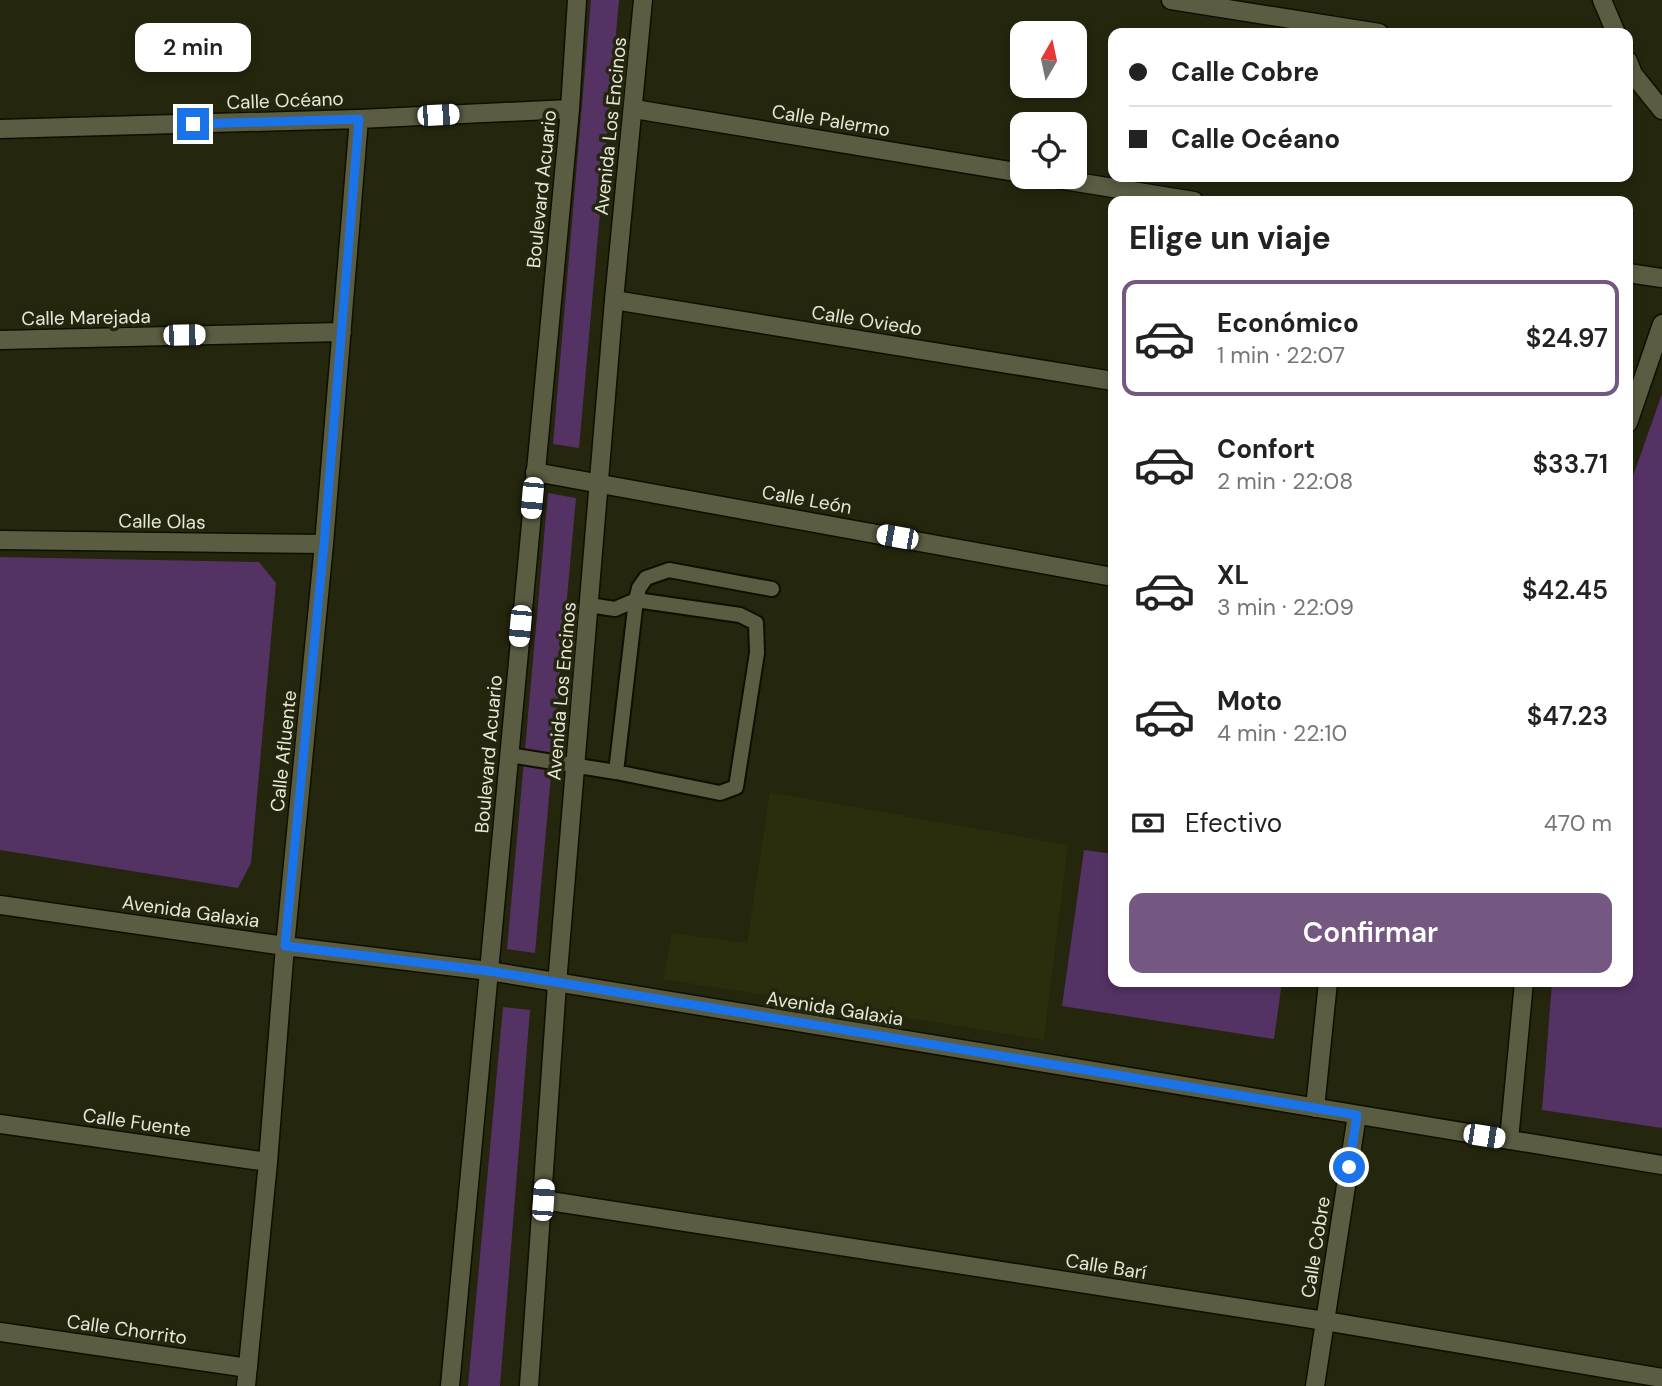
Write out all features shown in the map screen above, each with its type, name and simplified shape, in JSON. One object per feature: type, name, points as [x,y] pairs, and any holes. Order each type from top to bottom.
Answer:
[{"type":"street","name":"Boulevard Acuario","points":[[450,1386],[570,109],[577,0]]},
{"type":"street","name":"Avenida Los Encinos","points":[[529,1386],[557,984],[614,300],[643,0]]},
{"type":"street","points":[[1171,0],[1347,28]]},
{"type":"street","points":[[1602,0],[1614,28]]},
{"type":"street","points":[[1633,74],[1662,110]]},
{"type":"street","name":"Calle Océano","points":[[0,129],[359,119],[570,109]]},
{"type":"street","name":"Calle Palermo","points":[[634,109],[1010,171]]},
{"type":"street","name":"Calle Afluente","points":[[247,1377],[324,544],[359,119]]},
{"type":"street","points":[[1087,184],[1163,196]]},
{"type":"street","points":[[1633,274],[1662,278]]},
{"type":"street","name":"Calle Oviedo","points":[[614,300],[1108,380]]},
{"type":"street","points":[[1633,408],[1662,324]]},
{"type":"street","name":"Calle Marejada","points":[[0,340],[342,332]]},
{"type":"street","name":"Calle León","points":[[535,472],[1108,576]]},
{"type":"street","name":"Calle Olas","points":[[0,540],[324,544]]},
{"type":"street","name":"Avenida Galaxia","points":[[0,905],[285,946],[489,971],[1662,1165]]},
{"type":"street","points":[[1315,1108],[1327,987]]},
{"type":"street","points":[[1509,1140],[1524,987]]},
{"type":"street","name":"Calle Cobre","points":[[1315,1386],[1357,1115]]},
{"type":"street","name":"Calle Fuente","points":[[0,1124],[268,1162]]},
{"type":"street","name":"Calle Barí","points":[[543,1200],[1325,1321],[1662,1378]]},
{"type":"street","name":"Calle Chorrito","points":[[0,1332],[247,1377]]},
{"type":"lane","points":[[616,772],[636,600],[639,588],[646,578],[669,570],[772,589]]},
{"type":"lane","points":[[509,755],[616,772],[720,793],[736,788],[757,653],[756,623],[747,618],[636,600],[615,609],[589,605]]},
{"type":"shaded area","points":[[591,0],[619,0],[579,448],[553,444]]},
{"type":"shaded area","points":[[1662,394],[1662,1128],[1542,1110],[1552,987],[1633,987],[1633,476]]},
{"type":"shaded area","points":[[548,493],[576,498],[535,953],[507,949]]},
{"type":"shaded area","points":[[0,557],[259,562],[276,583],[251,863],[238,888],[0,850]]},
{"type":"shaded area","points":[[770,792],[1068,845],[1044,1040],[663,979],[672,933],[747,943]]},
{"type":"shaded area","points":[[1084,850],[1108,853],[1108,987],[1281,987],[1274,1039],[1062,1006]]},
{"type":"shaded area","points":[[503,1007],[530,1010],[500,1386],[468,1386]]},
{"type":"route","points":[[193,124],[359,119],[324,544],[285,946],[489,971],[1357,1115],[1349,1167]]}]
